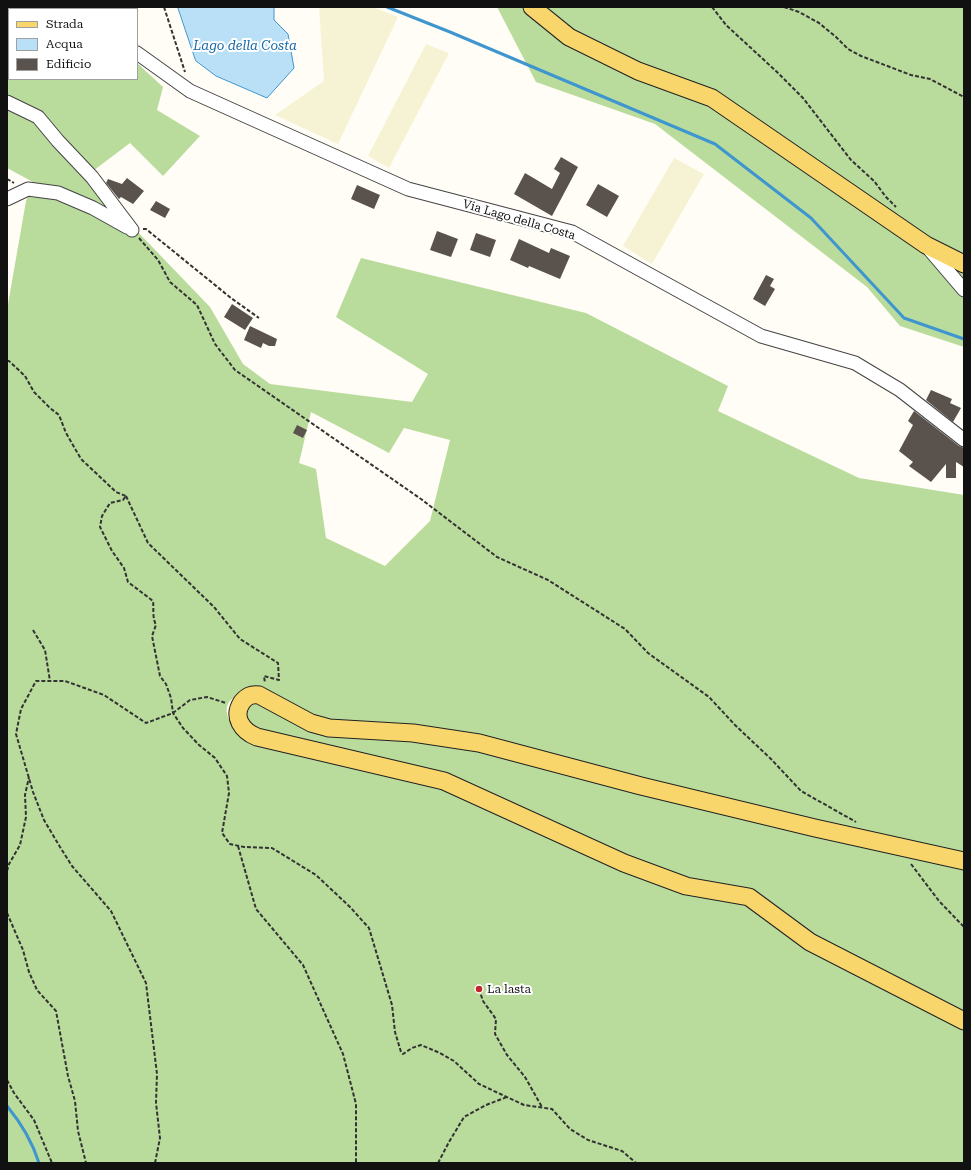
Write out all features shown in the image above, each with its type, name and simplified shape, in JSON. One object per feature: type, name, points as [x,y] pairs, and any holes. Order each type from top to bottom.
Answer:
[{"type":"main road","points":[[532,7],[569,37],[638,71],[712,98],[926,245],[964,264]]},
{"type":"main road","points":[[964,861],[815,828],[641,786],[479,743],[413,733],[329,728],[311,723],[259,695],[251,694],[245,698],[239,707],[237,715],[241,725],[249,734],[257,737],[444,781],[624,863],[686,886],[749,897],[810,942],[964,1021]]},
{"type":"street","name":"Via Lago della Costa","points":[[138,55],[190,91],[408,189],[572,232],[761,336],[855,363],[900,390],[964,440]]},
{"type":"street","points":[[7,102],[38,117],[92,177],[132,230]]},
{"type":"street","points":[[7,199],[28,189],[58,193],[93,208],[132,230]]},
{"type":"street","points":[[926,245],[964,290]]},
{"type":"path","points":[[164,7],[190,91]]},
{"type":"path","points":[[712,7],[726,25],[803,98],[851,160],[874,182],[900,211]]},
{"type":"path","points":[[784,7],[799,12],[819,23],[848,49],[862,56],[911,75],[930,79],[964,96]]},
{"type":"path","points":[[132,230],[146,229],[231,298],[259,318]]},
{"type":"path","points":[[132,230],[158,260],[170,282],[197,305],[215,344],[235,370],[422,499],[497,556],[548,580],[625,629],[648,653],[709,697],[801,791],[860,825]]},
{"type":"path","points":[[7,361],[9,361],[25,376],[34,392],[59,415],[66,433],[81,459],[112,489],[126,496],[148,543],[214,607],[240,639],[278,663],[278,680],[264,676],[266,687]]},
{"type":"path","points":[[126,496],[123,500],[110,503],[102,516],[100,527],[112,551],[124,568],[128,582],[153,601],[153,619],[156,625],[152,636],[160,676],[166,684],[171,698],[173,713],[183,728],[199,745],[215,758],[227,776],[228,793],[222,833],[230,844],[238,846],[272,848],[316,875],[350,907],[369,928],[392,1005],[396,1032],[401,1052],[403,1054],[412,1048],[421,1045],[440,1053],[454,1061],[479,1084],[524,1105],[552,1109],[570,1129],[588,1140],[622,1151],[636,1163]]},
{"type":"path","points":[[33,630],[44,650],[50,681]]},
{"type":"path","points":[[155,1163],[160,1138],[156,1103],[157,1074],[146,983],[112,911],[72,866],[44,820],[16,734],[21,709],[36,681],[65,681],[104,695],[146,723],[173,713],[190,700],[207,697],[239,707]]},
{"type":"path","points":[[7,871],[9,864],[20,845],[26,817],[25,795],[29,776]]},
{"type":"path","points":[[238,846],[256,909],[303,965],[343,1054],[356,1104],[356,1163]]},
{"type":"path","points":[[919,874],[940,902],[964,927]]},
{"type":"path","points":[[7,913],[23,950],[29,972],[37,990],[56,1011],[68,1076],[75,1102],[78,1131],[86,1163]]},
{"type":"path","points":[[479,989],[483,1001],[496,1019],[495,1034],[507,1055],[525,1076],[542,1107]]},
{"type":"path","points":[[7,1080],[34,1120],[52,1163]]},
{"type":"path","points":[[438,1163],[464,1117],[486,1105],[507,1097]]},
{"type":"shaded area","points":[[319,7],[373,7],[398,17],[338,144],[275,115],[324,81]]},
{"type":"shaded area","points":[[426,44],[449,53],[389,168],[368,156]]},
{"type":"shaded area","points":[[674,158],[704,174],[652,264],[623,246]]},
{"type":"green space","points":[[497,7],[964,7],[964,347],[900,326],[867,287],[655,124],[536,82]]},
{"type":"green space","points":[[7,39],[8,80],[138,80],[138,64],[163,87],[157,110],[200,136],[163,176],[130,143],[85,177],[210,307],[243,364],[270,384],[412,402],[428,374],[336,317],[361,258],[586,313],[728,386],[718,411],[859,478],[964,495],[964,855],[642,781],[330,724],[240,693],[229,702],[227,706],[227,713],[236,730],[442,787],[747,903],[964,1029],[964,1163],[7,1163],[7,310],[26,201],[33,182],[7,168]],"holes":[[[311,412],[389,453],[404,428],[450,440],[430,521],[385,566],[326,538],[316,469],[299,463]]]},
{"type":"green space","points":[[253,702],[264,702],[288,718],[477,749],[964,868],[964,1014],[813,936],[752,891],[688,880],[627,857],[446,775],[259,731],[245,721],[247,707]]},
{"type":"water","name":"Lago della Costa","points":[[178,7],[274,7],[274,20],[288,34],[294,68],[267,98],[216,76],[196,61]]},
{"type":"building","points":[[561,157],[578,167],[552,216],[514,194],[525,173],[552,189],[560,173],[554,169]]},
{"type":"building","points":[[127,178],[144,191],[133,204],[121,197],[119,199],[106,183],[108,179],[122,184]]},
{"type":"building","points":[[598,184],[619,196],[607,217],[586,205]]},
{"type":"building","points":[[357,185],[380,195],[374,209],[351,199]]},
{"type":"building","points":[[156,201],[170,209],[165,218],[150,210]]},
{"type":"building","points":[[437,231],[458,239],[451,257],[430,250]]},
{"type":"building","points":[[476,233],[496,240],[490,257],[470,250]]},
{"type":"building","points":[[519,239],[549,253],[551,248],[570,256],[560,279],[510,260]]},
{"type":"building","points":[[766,275],[774,279],[770,286],[775,289],[765,306],[753,299]]},
{"type":"building","points":[[232,304],[253,318],[245,330],[224,317]]},
{"type":"building","points":[[250,326],[277,339],[275,346],[269,346],[263,343],[261,348],[244,340]]},
{"type":"building","points":[[931,390],[952,399],[950,403],[961,408],[953,422],[926,400]]},
{"type":"building","points":[[914,411],[959,446],[964,448],[964,467],[956,462],[956,478],[946,478],[946,464],[931,482],[909,466],[913,462],[899,451],[913,425],[908,421]]},
{"type":"building","points":[[297,425],[307,430],[303,438],[293,433]]},
{"type":"waterway","points":[[387,7],[450,32],[715,144],[811,218],[904,318],[964,339]]},
{"type":"waterway","points":[[7,1106],[26,1133],[39,1163]]},
{"type":"place","name":"La lasta","points":[[479,989]]}]
